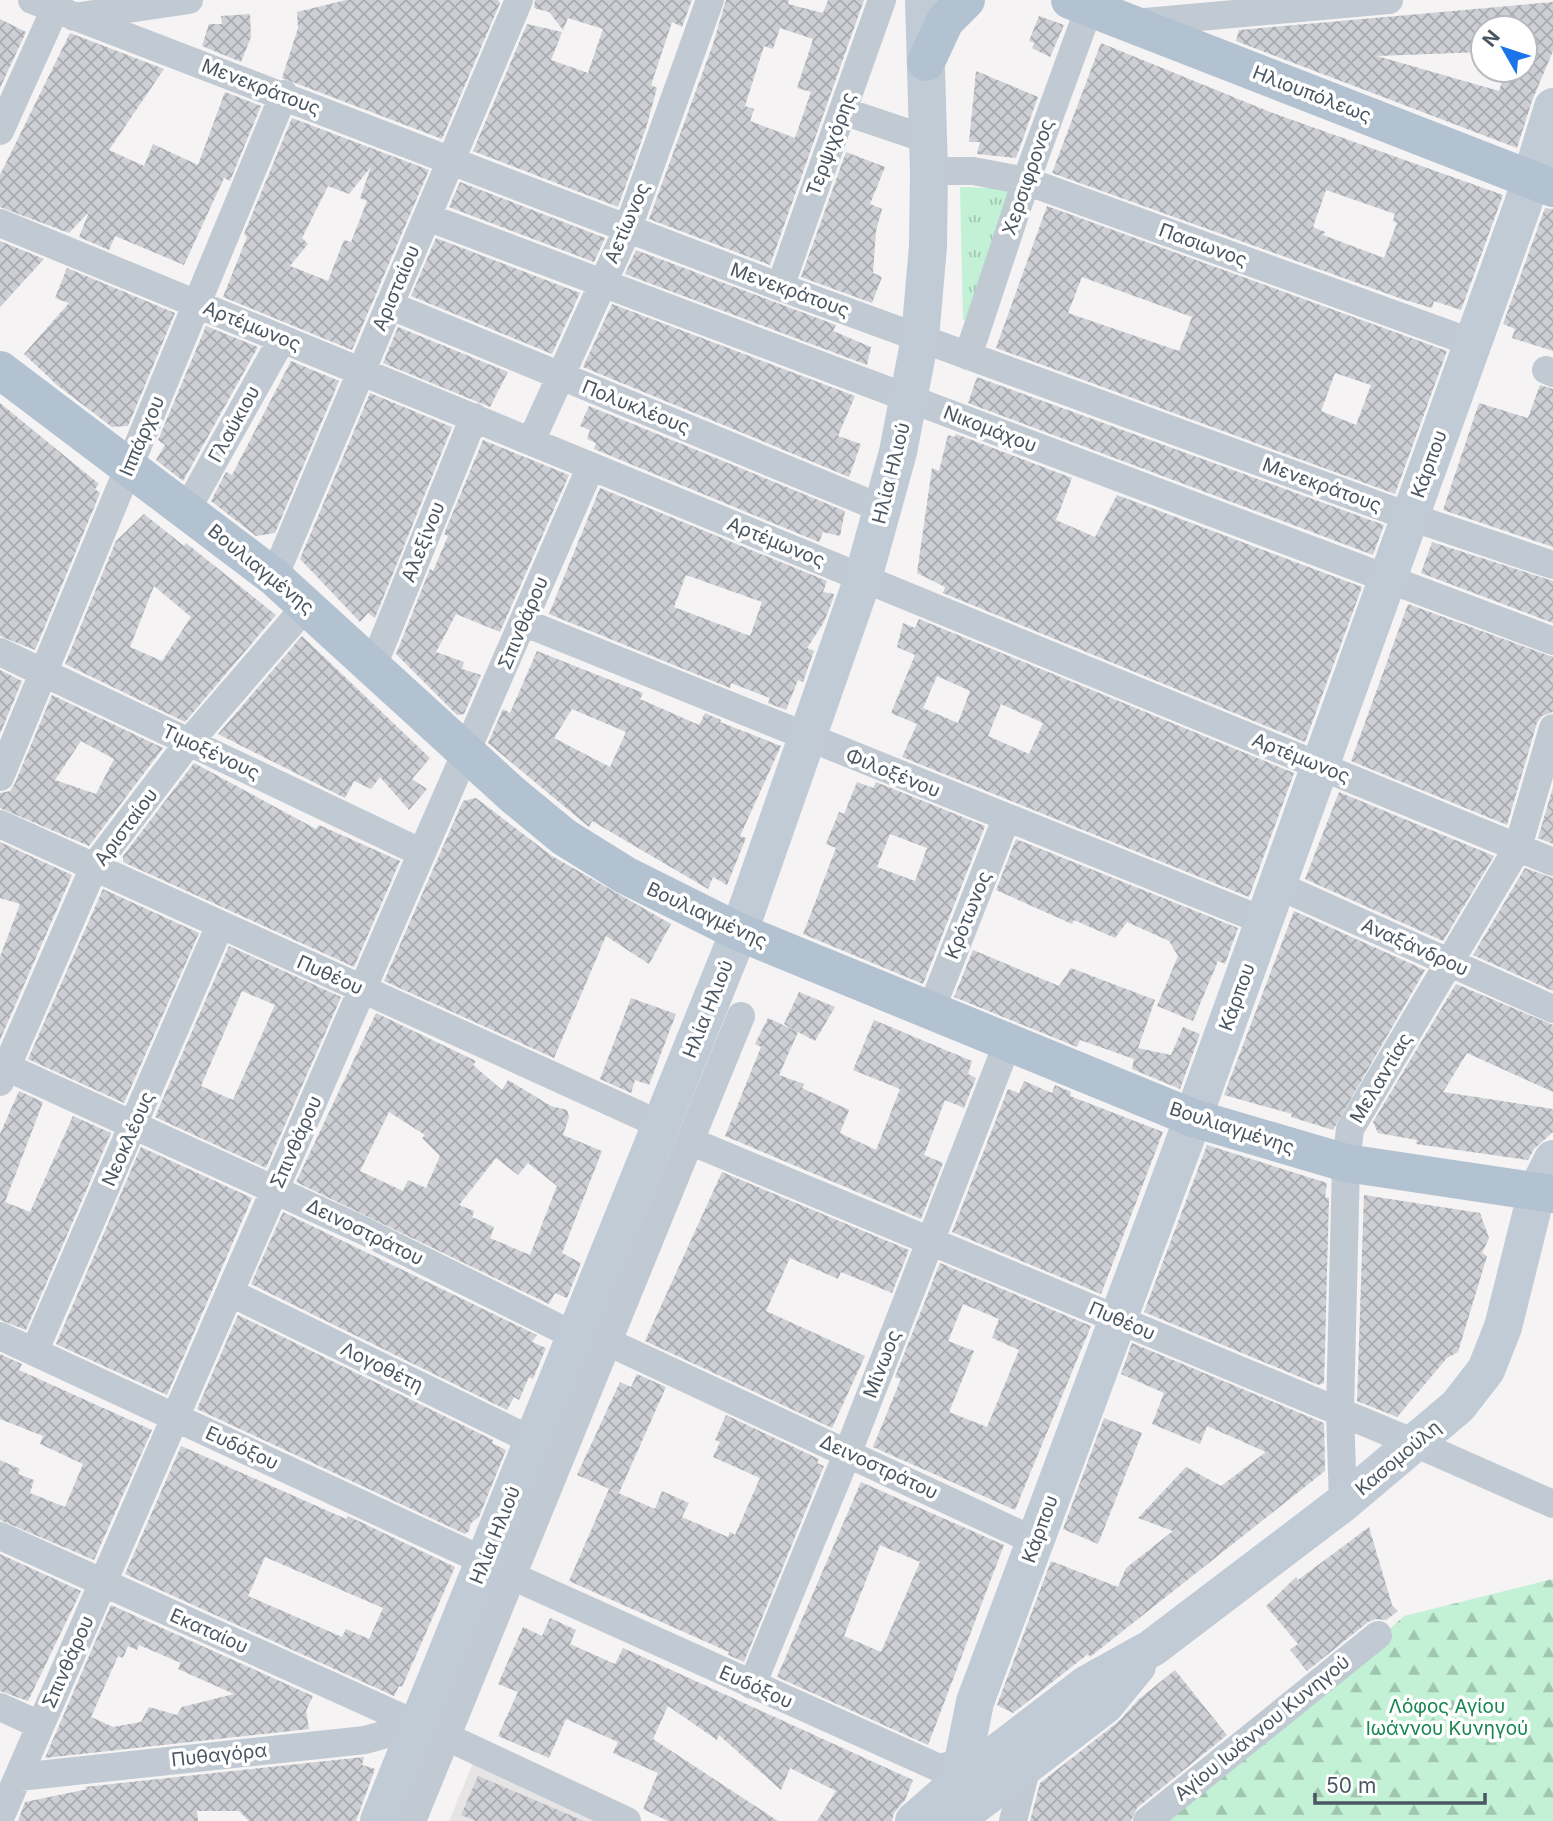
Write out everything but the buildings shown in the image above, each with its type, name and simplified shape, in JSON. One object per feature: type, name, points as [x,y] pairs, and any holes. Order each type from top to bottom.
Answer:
[{"type":"main road","name":"Ηλία Ηλιού","points":[[379,1821],[432,1731],[498,1569],[533,1441],[592,1339],[676,1133],[739,932],[863,578],[910,399],[920,338],[928,258],[929,155],[924,0]]},
{"type":"main road","points":[[926,62],[945,21],[966,0]]},
{"type":"main road","name":"Ηλιουπόλεως","points":[[1084,3],[1127,23],[1542,184]]},
{"type":"main road","name":"Κάρπου","points":[[960,1801],[975,1702],[1193,1118],[1473,343],[1542,184],[1553,107]]},
{"type":"main road","name":"Βουλιαγμένης","points":[[0,370],[130,465],[274,577],[564,837],[625,875],[739,932],[1193,1118],[1346,1163],[1547,1182]]},
{"type":"main road","name":"Κασομούλη","points":[[914,1821],[960,1801],[1087,1684],[1152,1648],[1343,1503],[1417,1444],[1458,1406],[1486,1370],[1503,1327],[1547,1182]]},
{"type":"main road","points":[[975,1702],[991,1725],[1029,1740]]},
{"type":"street","points":[[0,131],[54,7],[189,0]]},
{"type":"street","name":"Αρισταίου","points":[[274,577],[519,0]]},
{"type":"street","name":"Αετίωνος","points":[[531,441],[628,228],[710,0]]},
{"type":"street","name":"Τερψιχόρης","points":[[780,287],[882,0]]},
{"type":"street","points":[[1127,23],[1390,0]]},
{"type":"street","name":"Χερσιφρονος","points":[[968,356],[1084,3]]},
{"type":"street","name":"Μενεκράτους","points":[[54,7],[780,287],[1410,517],[1553,565]]},
{"type":"street","name":"Ιππάρχου","points":[[0,777],[284,94]]},
{"type":"street","name":"Πασιωνος","points":[[843,111],[929,155],[973,171],[1026,181],[1473,343]]},
{"type":"street","name":"Νικομάχου","points":[[427,217],[1553,641]]},
{"type":"street","name":"Αρτέμωνος","points":[[0,223],[1553,862]]},
{"type":"street","name":"Πολυκλέους","points":[[389,305],[883,509]]},
{"type":"street","name":"Γλαύκιου","points":[[187,509],[282,339]]},
{"type":"street","name":"Αλεξίνου","points":[[373,666],[474,417]]},
{"type":"street","name":"Σπινθάρου","points":[[0,1818],[591,466]]},
{"type":"street","name":"Αρισταίου","points":[[2,1071],[94,867],[189,742],[307,605]]},
{"type":"street","name":"Φιλοξένου","points":[[523,622],[1006,820],[1264,921]]},
{"type":"street","name":"Τιμοξένους","points":[[0,652],[422,853]]},
{"type":"street","name":"Μελαντίας","points":[[1343,1503],[1340,1412],[1346,1163],[1350,1129],[1518,847],[1553,728]]},
{"type":"street","name":"Κρότωνος","points":[[931,1010],[1006,820]]},
{"type":"street","name":"Πυθέου","points":[[0,824],[676,1133],[1417,1444],[1553,1504]]},
{"type":"street","name":"Αναξάνδρου","points":[[1278,885],[1553,1009]]},
{"type":"street","name":"Νεοκλέους","points":[[34,1352],[220,925]]},
{"type":"street","name":"Ηλία Ηλιού","points":[[676,1133],[740,1016]]},
{"type":"street","name":"Μίνωος","points":[[752,1685],[849,1452],[1008,1042]]},
{"type":"street","name":"Δεινοστράτου","points":[[2,1071],[134,1125],[275,1189],[592,1339],[849,1452],[1035,1541]]},
{"type":"street","name":"Λογοθέτη","points":[[231,1293],[533,1441]]},
{"type":"street","name":"Ευδόξου","points":[[0,1336],[498,1569],[939,1768],[960,1801]]},
{"type":"street","name":"Ηλία Ηλιού","points":[[498,1569],[592,1339]]},
{"type":"street","name":"Εκαταίου","points":[[0,1536],[627,1821]]},
{"type":"street","name":"Αγίου Ιωάννου Κυνηγού","points":[[1147,1821],[1377,1635]]},
{"type":"street","points":[[0,1707],[40,1725]]},
{"type":"street","name":"Ηλία Ηλιού","points":[[412,1821],[432,1731]]},
{"type":"street","name":"Πυθαγόρα","points":[[19,1777],[432,1731]]},
{"type":"street","points":[[1013,1821],[1029,1740]]},
{"type":"shaded area","points":[[473,1763],[606,1821],[449,1821]]},
{"type":"green space","points":[[960,187],[1014,189],[972,320],[963,320]]},
{"type":"green space","name":"Λόφος Αγίου Ιωάννου Κυνηγού","points":[[1553,1579],[1553,1821],[1159,1821],[1326,1686],[1404,1616]]}]
